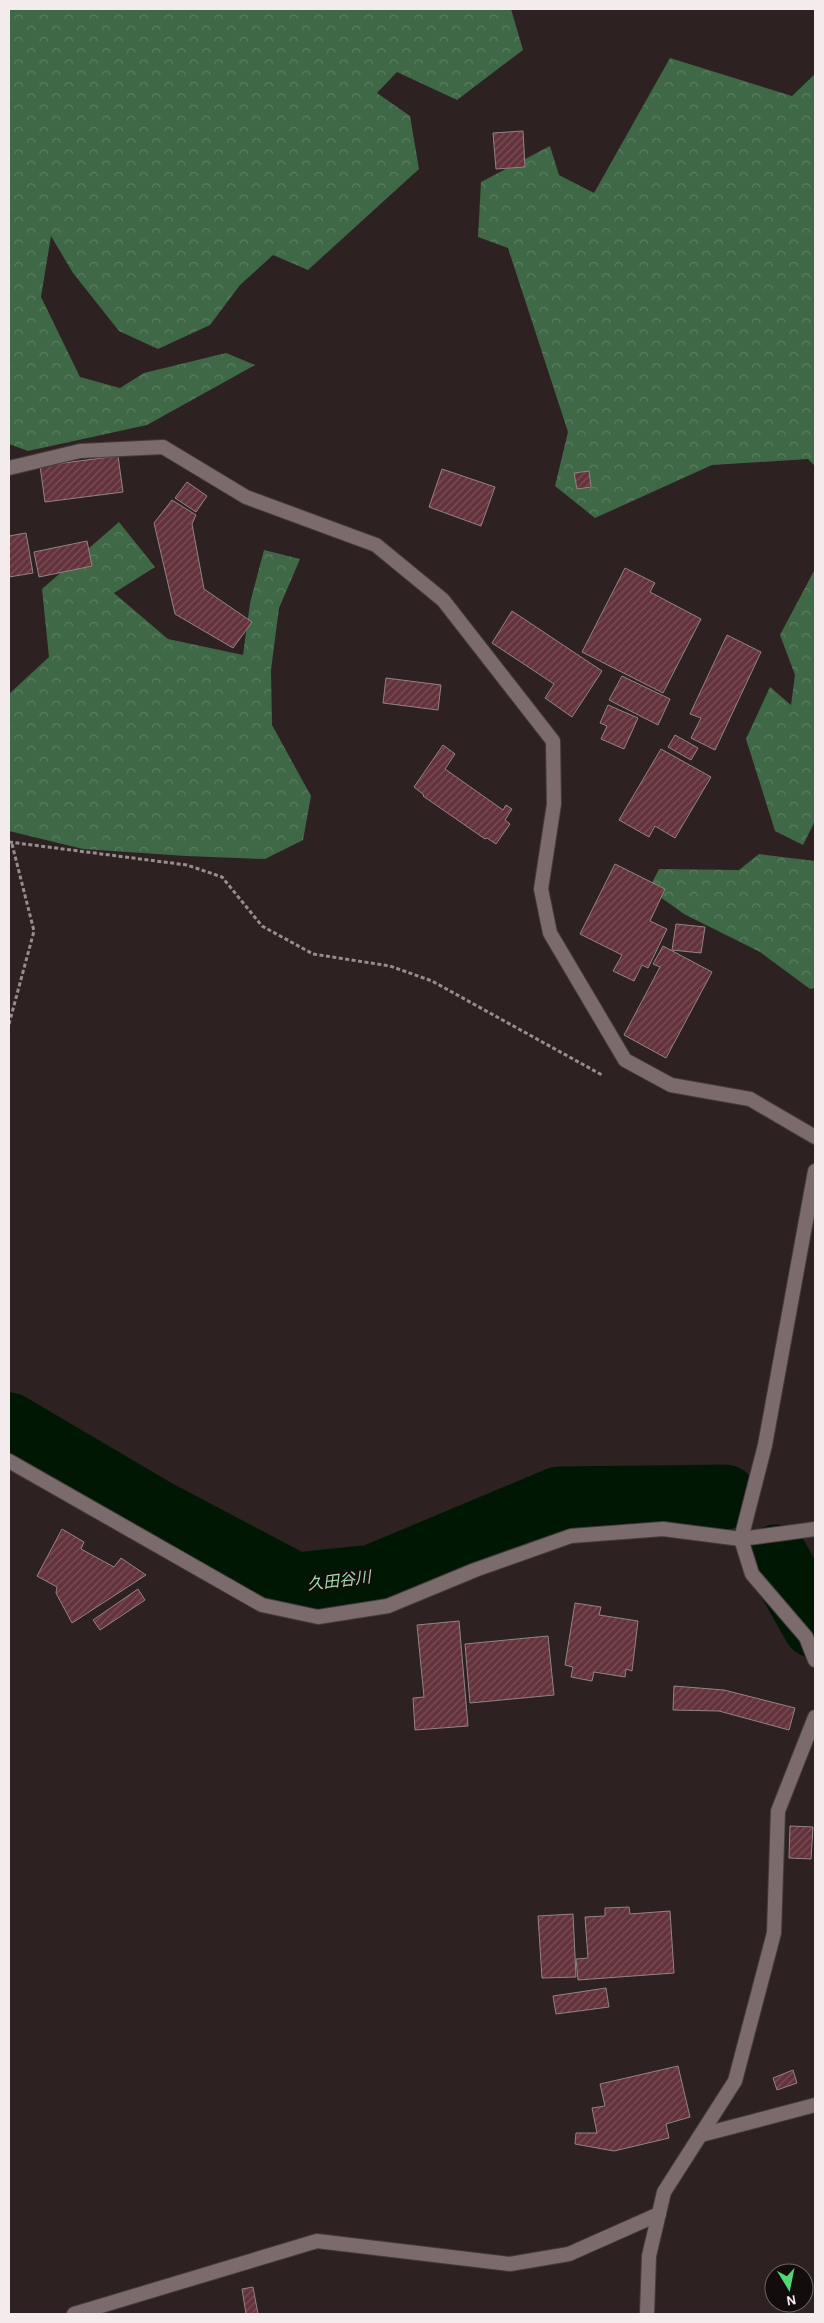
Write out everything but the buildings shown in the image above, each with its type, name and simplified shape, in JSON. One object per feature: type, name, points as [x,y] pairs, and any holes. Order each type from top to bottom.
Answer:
[{"type":"street","points":[[9,468],[80,451],[163,447],[246,497],[376,545],[443,600],[553,741],[554,804],[541,889],[550,933],[625,1060],[670,1085],[750,1099],[815,1136]]},
{"type":"street","points":[[815,1171],[765,1445],[742,1539],[752,1574],[806,1637],[815,1660]]},
{"type":"street","points":[[9,1461],[262,1605],[318,1617],[388,1606],[475,1570],[571,1536],[663,1529],[742,1539],[815,1528]]},
{"type":"street","points":[[647,2314],[649,2256],[664,2192],[735,2081],[774,1933],[778,1810],[815,1717]]},
{"type":"street","points":[[700,2134],[815,2105]]},
{"type":"street","points":[[74,2314],[317,2241],[510,2264],[569,2254],[659,2214]]},
{"type":"path","points":[[9,1024],[34,931],[10,843],[187,865],[222,877],[262,926],[312,954],[390,966],[432,981],[606,1077]]},
{"type":"green space","points":[[9,9],[511,9],[523,50],[457,100],[397,72],[377,93],[410,116],[419,169],[308,270],[273,255],[240,285],[210,325],[158,349],[119,331],[73,273],[51,236],[41,297],[80,377],[120,388],[144,373],[226,353],[255,365],[147,425],[28,451],[9,444]]},
{"type":"green space","points":[[670,58],[792,96],[815,74],[815,466],[808,459],[712,465],[595,518],[555,486],[568,432],[508,248],[478,237],[481,182],[550,146],[559,175],[594,193]]},
{"type":"green space","points":[[119,522],[155,567],[114,593],[168,639],[243,655],[250,603],[264,550],[300,559],[279,608],[271,670],[272,725],[311,796],[303,840],[265,859],[83,849],[9,831],[9,694],[49,657],[42,589]]},
{"type":"green space","points":[[815,569],[815,821],[803,845],[775,831],[746,739],[770,687],[791,705],[795,675],[780,635]]},
{"type":"green space","points":[[759,854],[815,861],[815,988],[810,989],[760,952],[684,914],[649,889],[659,869],[739,870]]},
{"type":"waterway","name":"久田谷川","points":[[9,1425],[155,1511],[295,1585],[373,1577],[559,1499],[725,1497]]},
{"type":"waterway","name":"久田谷川","points":[[776,1557],[815,1626]]}]
